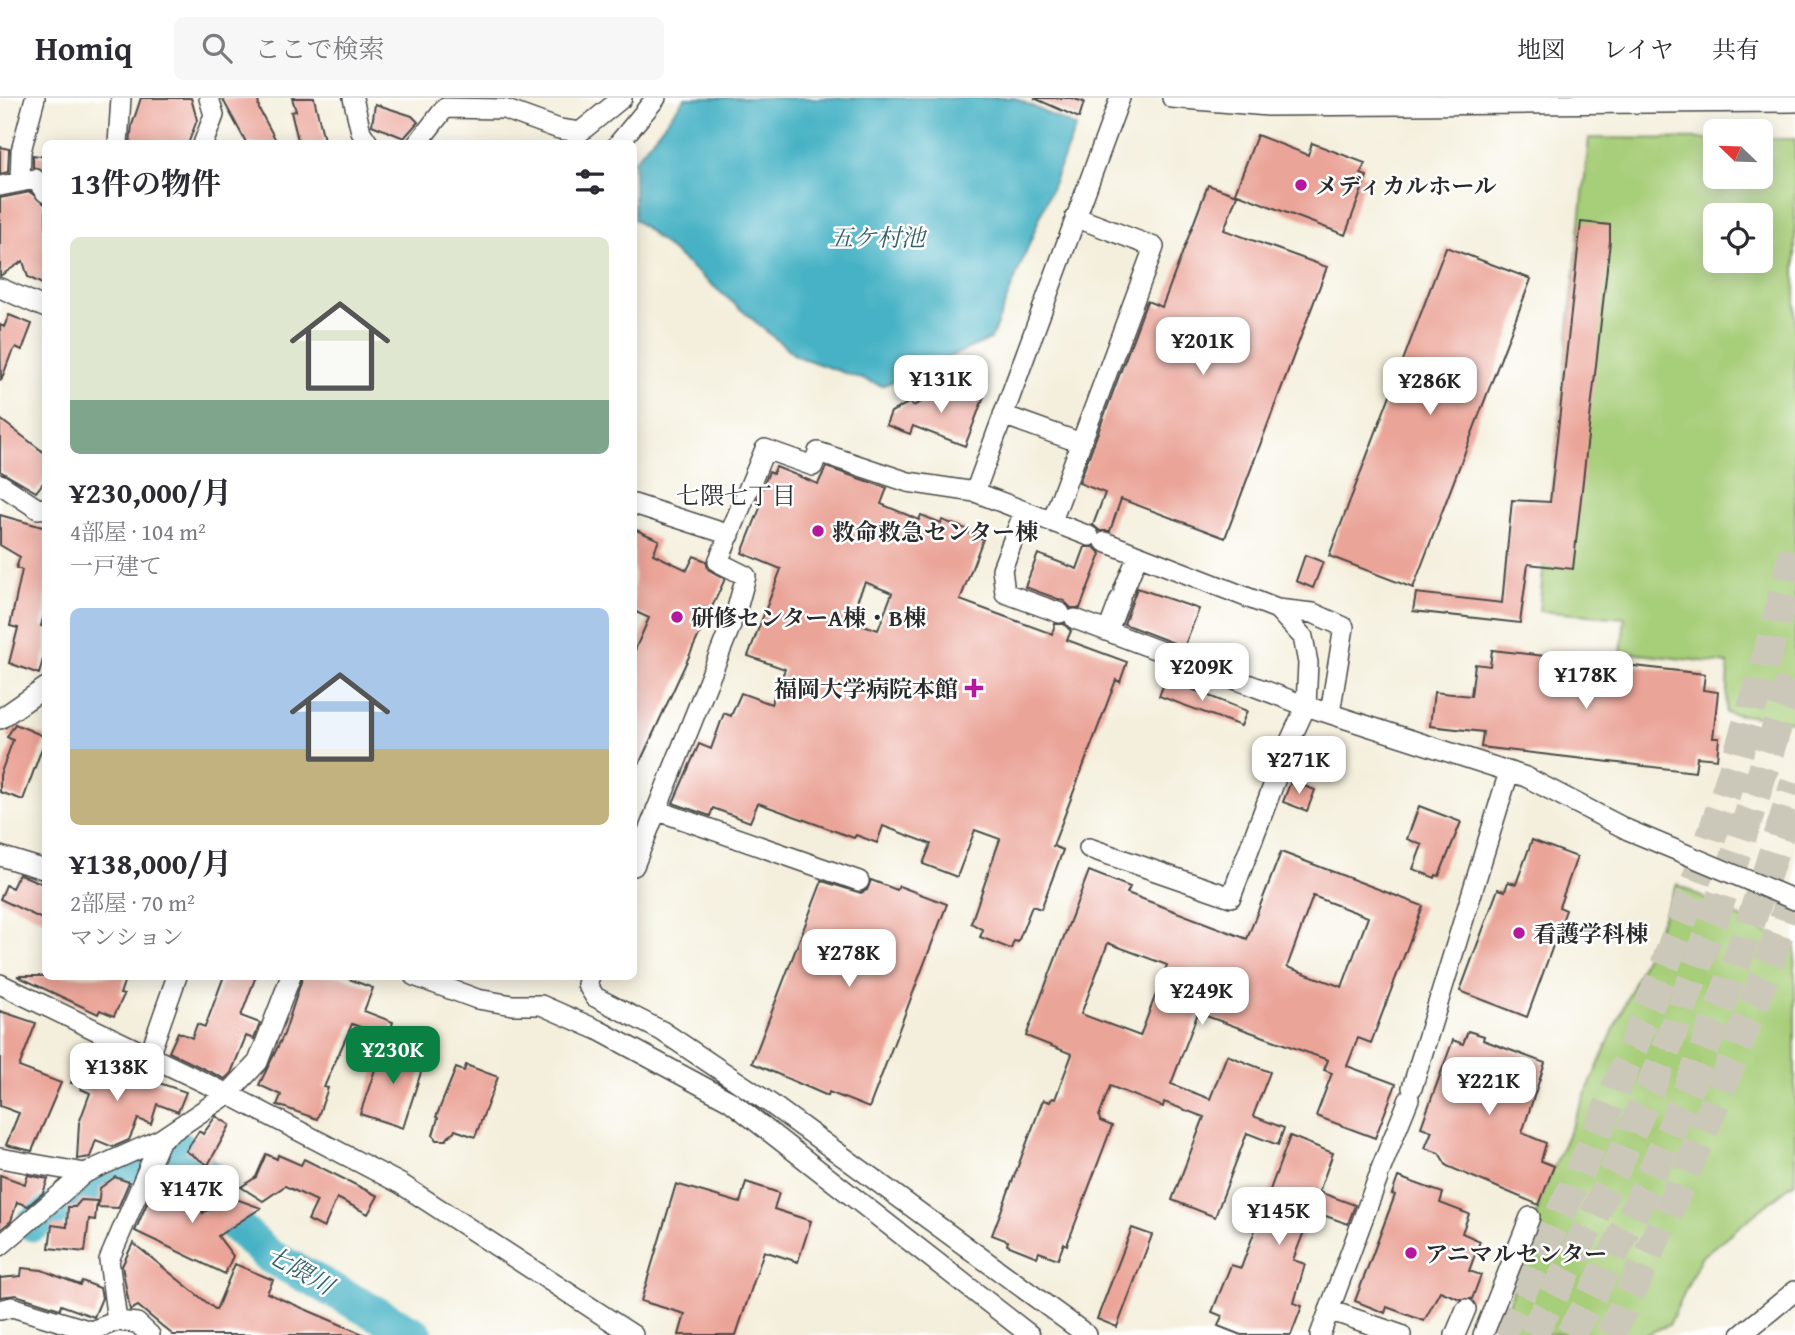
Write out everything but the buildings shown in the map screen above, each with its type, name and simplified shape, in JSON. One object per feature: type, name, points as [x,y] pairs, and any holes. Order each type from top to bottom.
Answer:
[{"type":"street","points":[[20,182],[21,151],[35,98]]},
{"type":"street","points":[[118,140],[121,98]]},
{"type":"street","points":[[205,140],[214,115],[209,98]]},
{"type":"street","points":[[353,98],[361,132],[366,140]]},
{"type":"street","points":[[420,140],[445,108],[504,109],[559,129],[580,132],[622,98]]},
{"type":"street","points":[[621,140],[656,98]]},
{"type":"street","points":[[975,492],[1119,98]]},
{"type":"street","points":[[1172,98],[1268,106],[1795,102]]},
{"type":"street","points":[[0,186],[35,179],[42,188]]},
{"type":"street","points":[[1052,521],[1154,247],[1075,218]]},
{"type":"street","points":[[0,288],[42,307]]},
{"type":"street","points":[[1003,415],[1081,443]]},
{"type":"street","points":[[637,858],[733,621],[746,576],[719,562],[765,449],[813,466],[818,452],[908,482],[975,492],[1277,608],[1313,614],[1345,627],[1330,713]]},
{"type":"street","points":[[0,484],[38,509],[42,508]]},
{"type":"street","points":[[637,505],[730,536]]},
{"type":"street","points":[[1024,511],[1002,569],[1005,593],[1306,706],[1526,777],[1628,830],[1795,900]]},
{"type":"street","points":[[1108,631],[1138,555]]},
{"type":"street","points":[[1089,848],[1231,897],[1290,741],[1306,706],[1308,663],[1303,637],[1277,608]]},
{"type":"street","points":[[0,719],[42,690]]},
{"type":"street","points":[[1320,1335],[1410,1093],[1509,772]]},
{"type":"street","points":[[656,810],[859,881]]},
{"type":"street","points":[[0,856],[42,869]]},
{"type":"street","points":[[149,1056],[176,980]]},
{"type":"street","points":[[0,1246],[85,1173],[161,1139],[228,1094],[258,1062],[289,980]]},
{"type":"street","points":[[425,980],[477,999],[541,1005],[598,1030],[730,1101],[1030,1335]]},
{"type":"street","points":[[589,980],[587,985],[595,997],[662,1031],[772,1104],[1087,1335]]},
{"type":"street","points":[[0,984],[228,1094],[401,1184],[633,1335]]},
{"type":"street","points":[[117,1321],[109,1260],[161,1139]]},
{"type":"street","points":[[0,1158],[85,1173]]},
{"type":"street","points":[[1483,1335],[1530,1217]]},
{"type":"street","points":[[1741,1335],[1795,1291]]},
{"type":"street","points":[[0,1310],[12,1307],[90,1333],[117,1321],[138,1323],[150,1335]]},
{"type":"street","points":[[1455,1335],[1466,1309]]},
{"type":"street","points":[[1329,1310],[1401,1335]]},
{"type":"green space","points":[[1589,138],[1703,139],[1703,189],[1773,189],[1773,139],[1795,139],[1795,722],[1726,713],[1728,664],[1621,652],[1625,618],[1539,611]]},
{"type":"green space","points":[[1677,884],[1795,947],[1795,1182],[1701,1257],[1669,1325],[1644,1335],[1500,1333],[1543,1192]]},
{"type":"water","name":"五ケ村池","points":[[685,98],[1015,98],[1076,127],[991,339],[882,386],[796,356],[637,222],[637,157]]},
{"type":"waterway","name":"七隈川","points":[[33,1224],[112,1170],[181,1149],[212,1182],[223,1214],[269,1256],[416,1335]]},
{"type":"tunnel","points":[[1500,1335],[1586,1158],[1677,933],[1730,780],[1795,546]]},
{"type":"tunnel","points":[[1532,1335],[1613,1174],[1682,1009],[1741,839],[1795,668]]},
{"type":"tunnel","points":[[1570,1335],[1638,1202],[1698,1065],[1750,925],[1795,783]]},
{"type":"tunnel","points":[[1610,1335],[1710,1114],[1755,1001],[1795,886]]},
{"type":"place","name":"メディカルホール","points":[[1301,185]]},
{"type":"place","name":"救命救急センター棟","points":[[818,531]]},
{"type":"place","name":"研修センターA棟・B棟","points":[[677,617]]},
{"type":"place","name":"福岡大学病院本館","points":[[974,688]]},
{"type":"place","name":"看護学科棟","points":[[1519,933]]},
{"type":"place","name":"アニマルセンター","points":[[1411,1253]]},
{"type":"district","name":"七隈七丁目","points":[[736,495]]}]
